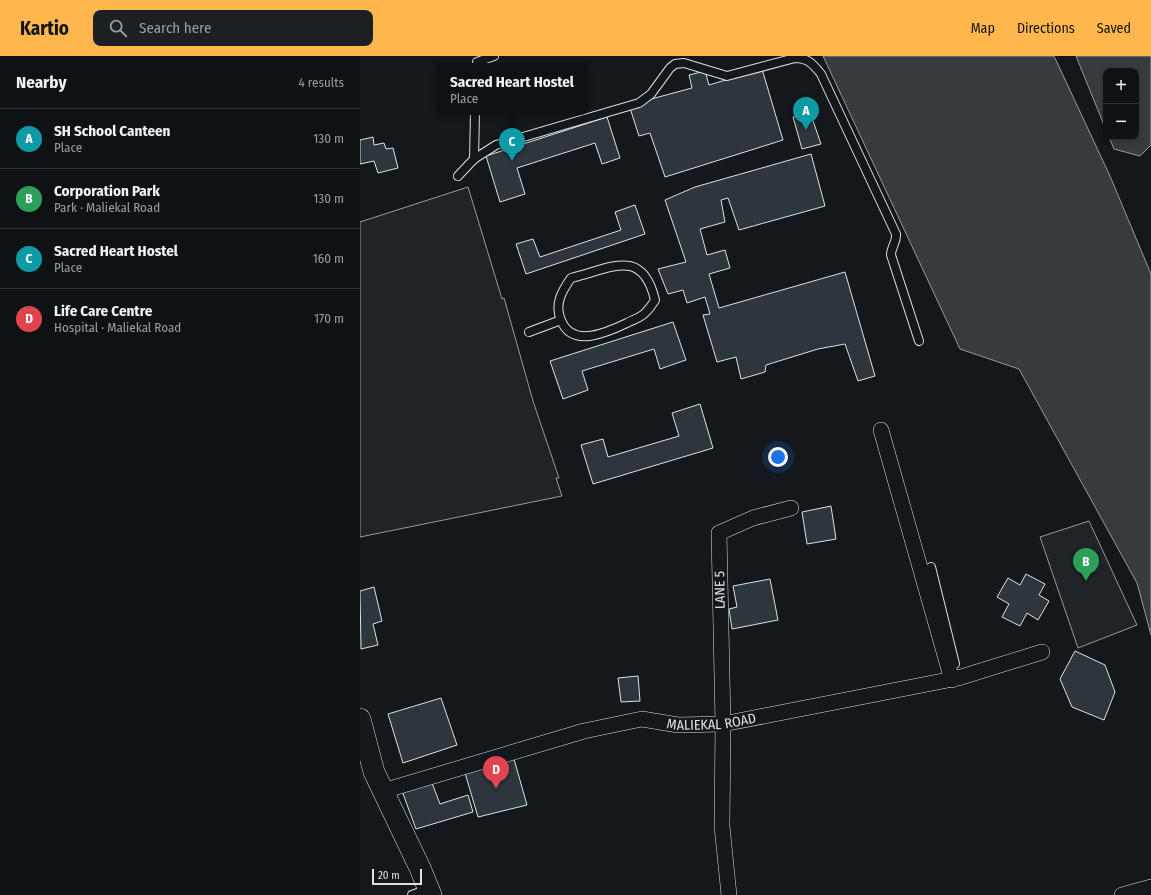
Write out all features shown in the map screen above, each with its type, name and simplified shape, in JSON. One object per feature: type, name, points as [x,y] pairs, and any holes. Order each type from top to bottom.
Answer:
[{"type":"main road","points":[[360,719],[374,772],[420,868],[424,893]]},
{"type":"street","points":[[881,430],[955,679]]},
{"type":"street","name":"LANE 5","points":[[723,724],[719,533],[753,518],[791,508]]},
{"type":"street","name":"MALIEKAL ROAD","points":[[383,791],[584,731],[642,719],[678,725],[723,724],[955,679],[1042,652]]},
{"type":"street","points":[[723,724],[722,826],[729,895]]},
{"type":"street","points":[[1122,895],[1151,887]]},
{"type":"lane","points":[[476,61],[494,56]]},
{"type":"lane","points":[[458,176],[474,159],[496,145],[639,102],[651,94],[670,68],[675,64],[684,63],[727,76],[794,58],[804,58],[814,64],[821,74],[896,234],[896,240],[891,249],[891,255],[919,341]]},
{"type":"lane","points":[[474,159],[475,115]]},
{"type":"lane","points":[[627,264],[640,269],[651,284],[655,300],[649,310],[640,317],[616,329],[593,336],[573,335],[563,327],[561,320],[557,313],[561,292],[571,278],[627,264]]},
{"type":"lane","points":[[529,332],[561,320]]},
{"type":"lane","points":[[931,567],[955,679]]},
{"type":"shaded area","points":[[823,56],[1054,56],[1110,176],[1151,274],[1151,635],[1137,583],[1019,369],[960,349]]},
{"type":"shaded area","points":[[1076,56],[1151,56],[1151,145],[1140,156],[1114,149],[1110,140],[1139,140],[1139,68],[1103,68],[1103,123]]},
{"type":"shaded area","points":[[468,187],[502,299],[504,298],[533,401],[559,478],[556,478],[562,496],[360,537],[360,222]]},
{"type":"shaded area","points":[[1089,521],[1137,625],[1078,648],[1040,537]]},
{"type":"building","points":[[762,69],[783,140],[665,177],[650,133],[639,136],[629,105],[692,88],[689,75],[705,71],[709,85]]},
{"type":"building","points":[[810,112],[821,144],[802,149],[793,117]]},
{"type":"building","points":[[607,117],[620,158],[602,164],[595,143],[517,168],[525,194],[500,202],[486,156]]},
{"type":"building","points":[[373,137],[374,145],[384,143],[386,149],[393,148],[398,168],[378,173],[374,161],[360,164],[360,140]]},
{"type":"building","points":[[811,154],[825,206],[739,230],[728,198],[721,200],[725,222],[700,229],[707,255],[725,250],[730,268],[709,274],[719,308],[845,272],[875,376],[858,381],[845,344],[818,349],[766,365],[765,372],[741,379],[736,357],[717,362],[703,315],[710,314],[705,297],[687,303],[683,290],[668,294],[658,269],[686,262],[665,200],[695,187]]},
{"type":"building","points":[[635,205],[645,234],[526,274],[516,244],[533,239],[540,257],[621,230],[615,212]]},
{"type":"building","points":[[673,322],[686,360],[660,369],[654,349],[582,371],[588,390],[563,399],[550,361]]},
{"type":"building","points":[[700,404],[713,448],[593,484],[581,445],[603,439],[608,457],[679,436],[672,413]]},
{"type":"building","points":[[831,506],[836,539],[807,544],[802,512]]},
{"type":"building","points":[[1026,574],[1045,584],[1039,595],[1049,601],[1038,620],[1027,613],[1020,626],[1002,617],[1009,604],[997,597],[1008,578],[1020,585]]},
{"type":"building","points":[[770,579],[778,620],[732,629],[729,609],[737,607],[733,586]]},
{"type":"building","points":[[374,587],[382,621],[373,624],[378,645],[361,649],[360,591]]},
{"type":"building","points":[[1075,651],[1105,665],[1115,692],[1104,720],[1072,707],[1060,679]]},
{"type":"building","points":[[638,676],[640,701],[621,702],[618,678]]},
{"type":"building","points":[[441,698],[457,745],[403,763],[388,714]]},
{"type":"building","points":[[514,759],[527,805],[478,817],[465,773]]},
{"type":"building","points":[[432,783],[440,804],[468,795],[473,812],[416,829],[402,791]]},
{"type":"place","name":"SH School Canteen","points":[[806,130]]},
{"type":"place","name":"Sacred Heart Hostel","points":[[512,161]]},
{"type":"place","name":"Corporation Park","points":[[1086,581]]},
{"type":"place","name":"Life Care Centre","points":[[496,789]]}]
